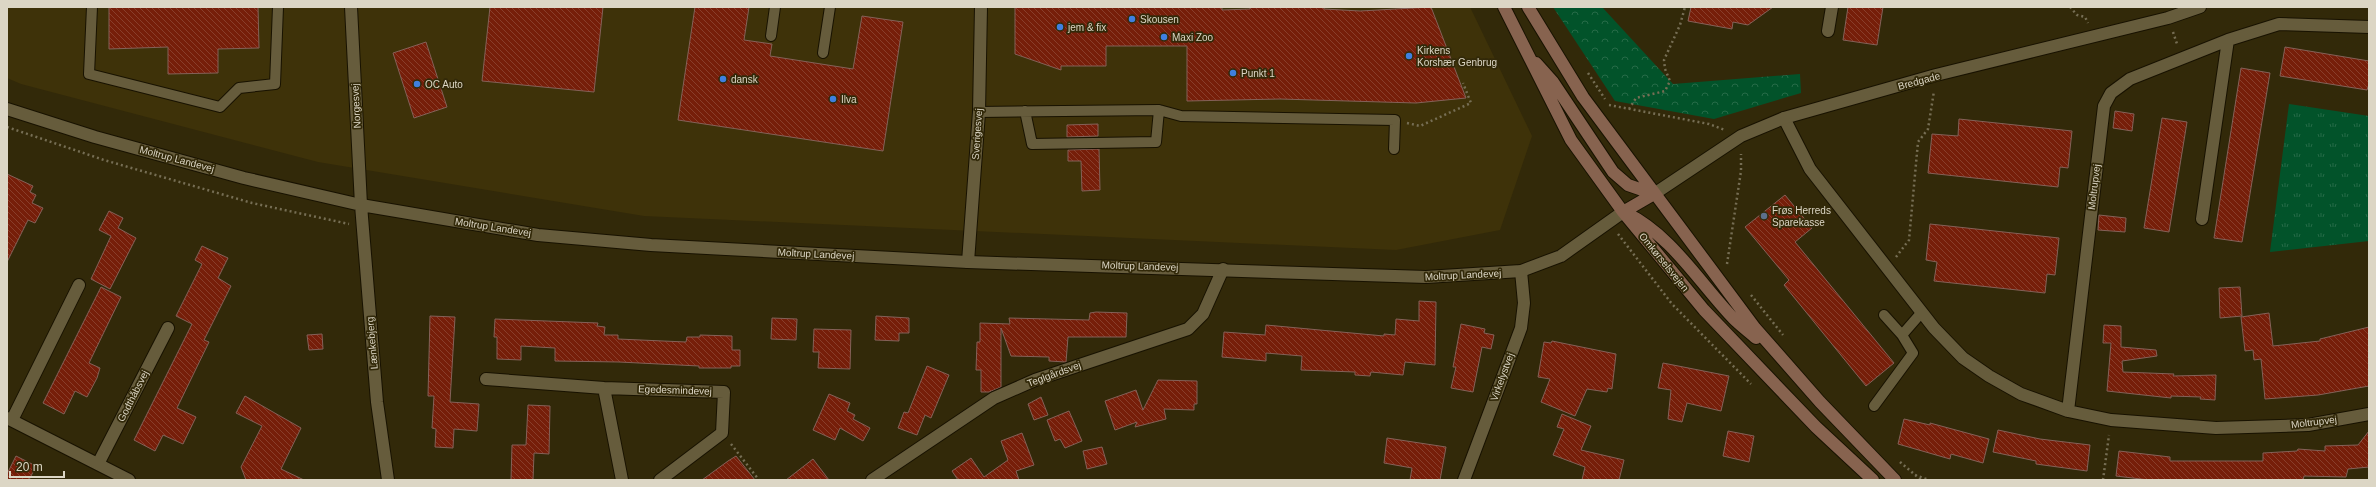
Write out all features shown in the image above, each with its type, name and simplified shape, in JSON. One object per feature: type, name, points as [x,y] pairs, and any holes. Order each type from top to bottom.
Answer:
[{"type":"main road","name":"Omkørselsvejen","points":[[1504,7],[1571,140],[1623,212],[1704,310],[1816,427],[1873,480]]},
{"type":"main road","points":[[1528,7],[1581,93],[1654,194],[1755,328],[1895,480]]},
{"type":"main road","points":[[1525,51],[1553,82],[1613,172],[1628,185],[1654,194]]},
{"type":"main road","points":[[1623,212],[1654,194]]},
{"type":"main road","points":[[1623,212],[1643,221],[1661,236],[1734,319],[1785,362]]},
{"type":"street","name":"Norgesvej","points":[[351,7],[362,205]]},
{"type":"street","name":"Sverigesvej","points":[[968,262],[979,112],[981,7]]},
{"type":"street","points":[[1828,31],[1832,7]]},
{"type":"street","name":"Bredgade","points":[[1654,194],[1741,136],[1784,118],[1936,75],[2168,18],[2200,7]]},
{"type":"street","name":"Moltrupvej","points":[[2068,411],[2104,106],[2111,93],[2130,79],[2182,57],[2228,40],[2279,24],[2369,28]]},
{"type":"street","points":[[2202,219],[2228,40]]},
{"type":"street","name":"Moltrup Landevej","points":[[7,109],[95,137],[244,178],[362,205],[538,235],[643,245],[968,262],[1223,269],[1426,277],[1521,271],[1561,256],[1623,212]]},
{"type":"street","name":"Moltrupvej","points":[[1784,118],[1810,169],[1889,267],[1934,328],[1963,358],[1989,376],[2021,394],[2068,411],[2111,420],[2216,428],[2308,425],[2369,414]]},
{"type":"street","name":"Lænkebjerg","points":[[362,205],[362,227],[377,402],[388,480]]},
{"type":"street","name":"Teglgårdsvej","points":[[872,480],[994,398],[1034,380],[1188,329],[1203,314],[1223,269]]},
{"type":"street","name":"Virkelystvej","points":[[1464,480],[1521,328],[1524,303],[1521,271]]},
{"type":"street","points":[[79,285],[10,419],[129,480]]},
{"type":"street","name":"Godthåbsvej","points":[[98,464],[168,328]]},
{"type":"street","name":"Egedesmindevej","points":[[486,379],[604,388],[724,392],[722,433]]},
{"type":"street","points":[[604,388],[622,480]]},
{"type":"street","points":[[660,480],[722,433]]},
{"type":"lane","points":[[92,7],[89,74],[220,107],[238,88],[274,84],[278,7]]},
{"type":"lane","points":[[771,36],[775,7]]},
{"type":"lane","points":[[823,53],[830,7]]},
{"type":"lane","points":[[1025,111],[1032,144],[1047,144],[1156,142],[1159,110]]},
{"type":"lane","points":[[979,112],[1159,110],[1181,116],[1395,120],[1394,149]]},
{"type":"lane","points":[[1902,335],[1922,312]]},
{"type":"lane","points":[[1874,406],[1913,353],[1902,335],[1884,315]]},
{"type":"path","points":[[1630,109],[1636,98],[1665,91],[1670,81],[1665,69],[1664,60],[1680,24],[1685,7]]},
{"type":"path","points":[[2070,7],[2077,15],[2085,17],[2092,37]]},
{"type":"path","points":[[2168,18],[2182,57]]},
{"type":"path","points":[[1584,68],[1613,111]]},
{"type":"path","points":[[1889,267],[1909,240],[1918,142],[1928,129],[1936,75]]},
{"type":"path","points":[[1395,120],[1420,126],[1471,103],[1464,83]]},
{"type":"path","points":[[1609,105],[1709,124],[1741,136],[1741,171],[1727,264]]},
{"type":"path","points":[[7,127],[104,160],[252,203],[362,227]]},
{"type":"path","points":[[1722,258],[1732,270]]},
{"type":"path","points":[[1746,288],[1784,336]]},
{"type":"path","points":[[2104,480],[2111,420]]},
{"type":"path","points":[[722,433],[759,480]]},
{"type":"path","points":[[1898,459],[1921,480]]},
{"type":"path","points":[[1914,475],[1929,480]]},
{"type":"shaded area","points":[[7,7],[1470,7],[1532,136],[1500,230],[1396,250],[644,216],[318,162],[21,84],[7,78]]},
{"type":"green space","points":[[1553,7],[1602,7],[1673,84],[1800,74],[1801,93],[1714,119],[1615,101]]},
{"type":"green space","points":[[2289,104],[2369,116],[2369,241],[2270,252]]},
{"type":"building","points":[[109,7],[258,7],[259,48],[218,49],[218,73],[168,74],[168,47],[109,49]]},
{"type":"building","points":[[490,7],[603,7],[594,92],[482,81]]},
{"type":"building","points":[[695,7],[749,7],[744,40],[772,44],[770,56],[853,69],[862,16],[903,22],[883,151],[678,120]]},
{"type":"building","points":[[1015,7],[1222,7],[1222,10],[1250,9],[1250,7],[1324,7],[1324,9],[1360,11],[1431,7],[1466,98],[1416,103],[1280,99],[1187,101],[1187,46],[1106,46],[1106,66],[1061,66],[1061,70],[1015,54]]},
{"type":"building","points":[[1691,7],[1773,7],[1748,25],[1733,22],[1732,29],[1688,21]]},
{"type":"building","points":[[1848,7],[1883,7],[1877,45],[1843,40]]},
{"type":"building","points":[[426,42],[447,107],[414,118],[393,53]]},
{"type":"building","points":[[2285,47],[2369,61],[2369,84],[2367,90],[2280,76]]},
{"type":"building","points":[[2241,68],[2270,73],[2242,242],[2214,238]]},
{"type":"building","points":[[2115,111],[2134,114],[2132,131],[2113,128]]},
{"type":"building","points":[[2162,118],[2187,122],[2169,232],[2144,228]]},
{"type":"building","points":[[1959,119],[2072,131],[2068,168],[2060,167],[2058,187],[1928,173],[1932,134],[1958,136]]},
{"type":"building","points":[[1098,124],[1098,136],[1067,137],[1067,125]]},
{"type":"building","points":[[1099,149],[1100,190],[1082,191],[1081,161],[1068,161],[1068,150]]},
{"type":"building","points":[[7,174],[33,186],[30,192],[36,195],[32,203],[43,208],[35,223],[28,220],[7,262]]},
{"type":"building","points":[[1785,195],[1812,228],[1795,242],[1894,363],[1866,386],[1784,285],[1789,280],[1745,227]]},
{"type":"building","points":[[109,211],[123,218],[118,228],[136,238],[110,289],[91,279],[111,236],[99,230]]},
{"type":"building","points":[[2099,215],[2126,218],[2125,232],[2098,230]]},
{"type":"building","points":[[1930,224],[2059,238],[2055,275],[2047,274],[2045,293],[1934,281],[1937,262],[1926,260]]},
{"type":"building","points":[[202,246],[228,258],[218,278],[231,286],[204,340],[209,342],[177,408],[196,417],[183,444],[163,435],[155,451],[134,440],[192,324],[176,316],[202,264],[195,260]]},
{"type":"building","points":[[101,287],[121,297],[89,363],[100,368],[97,378],[87,397],[75,391],[64,414],[43,403]]},
{"type":"building","points":[[2240,287],[2242,316],[2220,318],[2219,288]]},
{"type":"building","points":[[1419,301],[1436,302],[1435,365],[1405,362],[1403,375],[1371,372],[1370,376],[1355,375],[1355,372],[1301,370],[1302,356],[1266,353],[1266,361],[1222,357],[1224,332],[1265,335],[1266,325],[1384,336],[1384,334],[1395,335],[1396,319],[1419,321]]},
{"type":"building","points":[[1090,313],[1127,313],[1126,337],[1068,337],[1066,362],[1049,361],[1049,357],[1011,356],[1001,328],[1001,387],[989,392],[981,392],[981,370],[976,370],[977,342],[980,342],[980,323],[1010,324],[1009,318],[1089,320]]},
{"type":"building","points":[[2269,313],[2273,346],[2320,341],[2320,339],[2369,327],[2369,386],[2318,395],[2265,399],[2261,359],[2254,360],[2253,350],[2245,351],[2241,317]]},
{"type":"building","points":[[430,316],[455,317],[450,402],[479,404],[477,431],[454,429],[453,448],[435,447],[436,429],[432,428],[434,396],[428,396]]},
{"type":"building","points":[[876,316],[909,318],[909,333],[899,333],[899,341],[875,340]]},
{"type":"building","points":[[772,318],[797,319],[796,340],[771,339]]},
{"type":"building","points":[[495,319],[598,323],[597,326],[605,327],[604,335],[618,335],[618,339],[686,342],[687,337],[700,337],[700,335],[732,336],[732,350],[740,350],[740,366],[731,366],[731,368],[699,368],[699,366],[619,362],[555,361],[555,348],[521,346],[521,360],[497,359],[497,337],[494,337]]},
{"type":"building","points":[[1461,324],[1485,329],[1484,333],[1494,335],[1491,349],[1482,347],[1473,392],[1451,388],[1456,367],[1453,367]]},
{"type":"building","points":[[2104,325],[2121,326],[2121,347],[2156,350],[2157,356],[2122,361],[2123,372],[2174,374],[2173,376],[2216,375],[2215,400],[2200,399],[2201,397],[2171,396],[2171,398],[2107,391],[2111,343],[2103,343]]},
{"type":"building","points":[[814,329],[851,330],[850,369],[818,368],[819,352],[813,352]]},
{"type":"building","points":[[322,334],[323,349],[309,350],[307,335]]},
{"type":"building","points":[[1552,341],[1616,354],[1612,389],[1608,388],[1607,392],[1587,389],[1575,416],[1541,402],[1550,379],[1538,377],[1544,342],[1551,343]]},
{"type":"building","points":[[1663,363],[1729,376],[1721,411],[1687,403],[1682,422],[1668,419],[1671,390],[1658,388]]},
{"type":"building","points":[[927,366],[949,375],[931,418],[925,415],[917,435],[898,428],[904,412],[908,413]]},
{"type":"building","points":[[1158,380],[1197,381],[1197,404],[1194,404],[1194,410],[1164,409],[1166,419],[1135,427],[1137,422],[1115,430],[1105,401],[1136,390],[1143,410]]},
{"type":"building","points":[[829,394],[850,403],[847,411],[855,415],[853,419],[870,428],[863,441],[840,428],[835,440],[813,430]]},
{"type":"building","points":[[245,396],[301,428],[281,469],[304,480],[246,480],[241,467],[262,426],[236,413]]},
{"type":"building","points":[[1041,397],[1048,415],[1034,420],[1028,404]]},
{"type":"building","points":[[528,405],[550,406],[549,454],[534,453],[533,480],[511,480],[512,445],[526,445]]},
{"type":"building","points":[[1069,411],[1082,441],[1065,448],[1060,439],[1055,441],[1047,420]]},
{"type":"building","points":[[1562,414],[1591,426],[1581,450],[1624,460],[1619,480],[1582,480],[1585,467],[1553,455],[1564,429],[1557,427]]},
{"type":"building","points":[[1904,419],[1930,425],[1930,423],[1989,439],[1983,463],[1951,454],[1950,459],[1898,444]]},
{"type":"building","points":[[1998,430],[2040,439],[2090,445],[2087,471],[2036,464],[2036,461],[1993,452]]},
{"type":"building","points":[[1728,431],[1754,436],[1749,462],[1723,456]]},
{"type":"building","points":[[2369,431],[2369,467],[2348,469],[2346,477],[2304,476],[2303,480],[2149,480],[2116,476],[2119,451],[2170,457],[2170,461],[2263,461],[2263,453],[2297,451],[2298,449],[2325,451],[2325,446],[2358,445]]},
{"type":"building","points":[[1022,433],[1034,465],[1016,471],[1019,480],[958,480],[952,471],[971,458],[984,477],[1008,460],[1001,441]]},
{"type":"building","points":[[1387,438],[1446,447],[1440,480],[1410,480],[1412,468],[1384,463]]},
{"type":"building","points":[[1102,447],[1107,464],[1087,469],[1083,451]]},
{"type":"building","points":[[16,456],[36,466],[29,480],[7,480],[7,474]]},
{"type":"building","points":[[736,456],[755,480],[702,480],[728,461]]},
{"type":"building","points":[[813,459],[829,480],[786,480]]},
{"type":"place","name":"Skousen","points":[[1132,19]]},
{"type":"place","name":"jem & fix","points":[[1060,27]]},
{"type":"place","name":"Maxi Zoo","points":[[1164,37]]},
{"type":"place","name":"Kirkens Korshær Genbrug","points":[[1409,56]]},
{"type":"place","name":"Punkt 1","points":[[1233,73]]},
{"type":"place","name":"dansk","points":[[723,79]]},
{"type":"place","name":"OC Auto","points":[[417,84]]},
{"type":"place","name":"Ilva","points":[[833,99]]},
{"type":"place","name":"Frøs Herreds Sparekasse","points":[[1764,216]]}]
